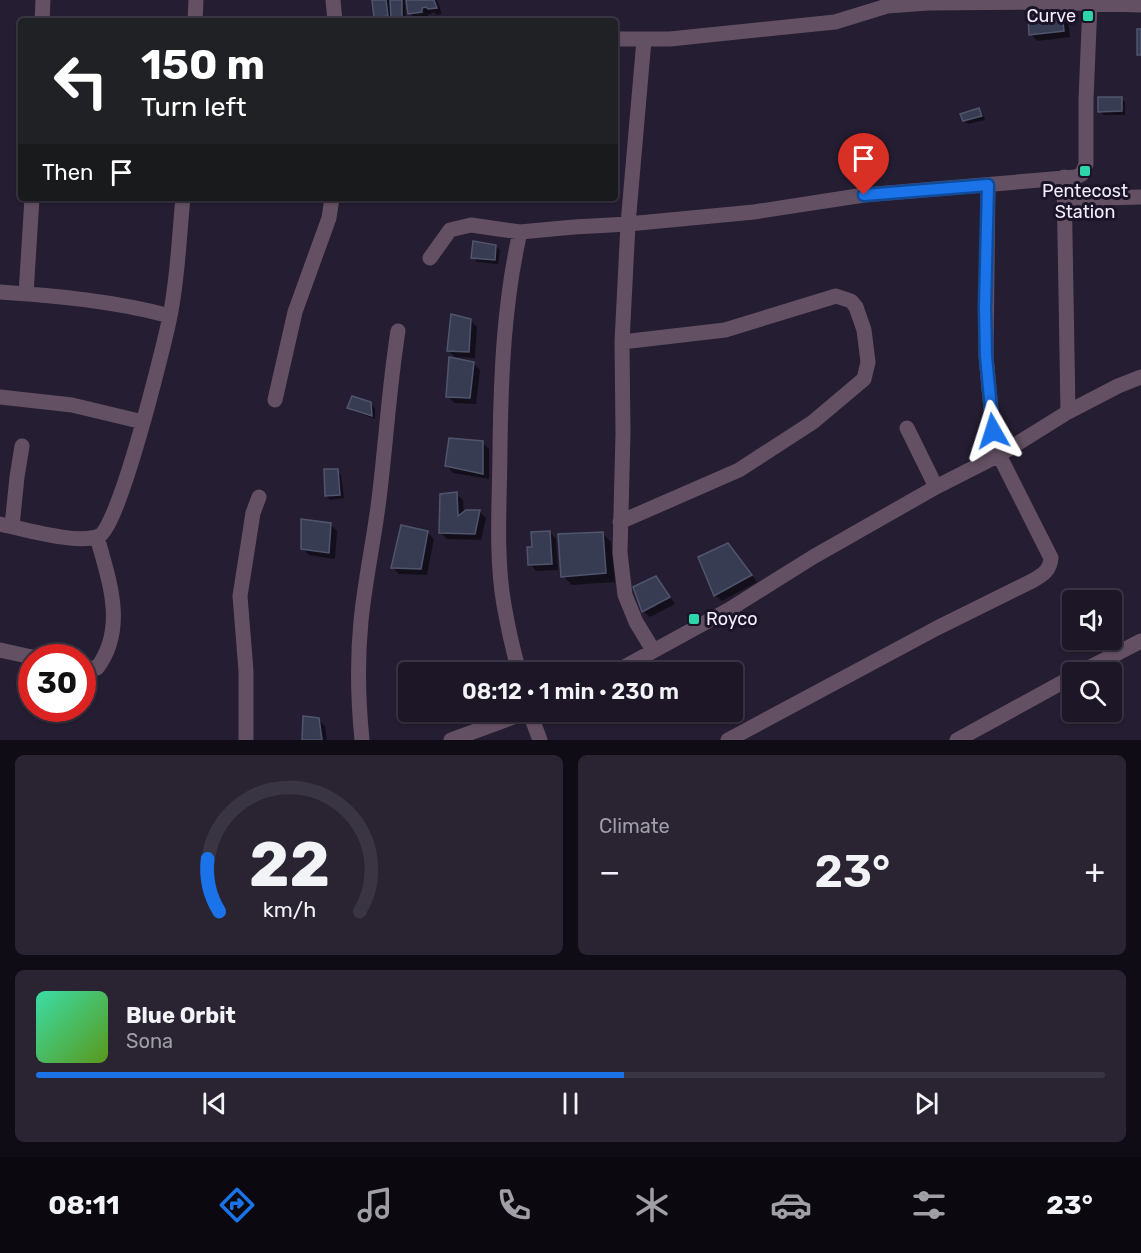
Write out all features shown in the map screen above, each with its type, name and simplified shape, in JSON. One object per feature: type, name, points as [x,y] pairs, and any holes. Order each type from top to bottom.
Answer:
[{"type":"street","points":[[42,18],[43,0]]},
{"type":"street","points":[[195,0],[195,18]]},
{"type":"street","points":[[333,0],[335,18]]},
{"type":"street","points":[[618,39],[644,40],[716,35],[836,22],[887,3],[1035,2],[1141,5]]},
{"type":"street","points":[[430,258],[450,230],[471,225],[520,232],[628,224],[754,212],[864,195],[1077,177],[1082,174],[1086,164],[1090,4]]},
{"type":"street","points":[[644,40],[628,224],[622,342],[620,522],[621,574],[625,595],[636,622],[653,650]]},
{"type":"street","points":[[1064,177],[1068,412]]},
{"type":"street","points":[[728,740],[937,628],[1047,573],[1051,565],[1051,558],[999,455],[993,431],[986,356],[985,307],[988,185]]},
{"type":"street","points":[[1064,199],[1141,197]]},
{"type":"street","points":[[26,294],[32,201]]},
{"type":"street","points":[[22,446],[6,525],[79,540],[98,537],[107,530],[157,374],[170,316],[183,201]]},
{"type":"street","points":[[275,400],[295,312],[329,218],[332,201]]},
{"type":"street","points":[[517,662],[504,604],[500,567],[500,508],[503,347],[512,270],[520,232]]},
{"type":"street","points":[[0,292],[135,307],[170,316]]},
{"type":"street","points":[[620,522],[728,475],[784,442],[813,422],[858,385],[864,379],[868,362],[864,330],[856,307],[851,301],[836,296],[725,330],[622,342]]},
{"type":"street","points":[[362,740],[358,658],[361,620],[387,439],[391,376],[398,331]]},
{"type":"street","points":[[632,662],[729,609],[813,557],[936,487],[999,455],[1068,412],[1118,386],[1141,377]]},
{"type":"street","points":[[0,397],[72,405],[143,422]]},
{"type":"street","points":[[908,428],[936,487]]},
{"type":"street","points":[[246,740],[246,671],[240,596],[253,513],[259,497]]},
{"type":"street","points":[[96,668],[103,659],[113,628],[115,609],[98,537]]},
{"type":"street","points":[[1100,662],[1141,641]]},
{"type":"street","points":[[0,650],[18,654]]},
{"type":"street","points":[[957,740],[1062,682]]},
{"type":"street","points":[[451,740],[499,722]]},
{"type":"street","points":[[533,722],[540,740]]},
{"type":"building","points":[[372,0],[386,0],[388,16],[374,18]]},
{"type":"building","points":[[390,0],[402,0],[402,17],[391,17]]},
{"type":"building","points":[[406,0],[434,0],[437,8],[428,9],[426,7],[422,8],[422,12],[408,14]]},
{"type":"building","points":[[1054,10],[1054,13],[1062,13],[1064,31],[1029,35],[1028,16],[1035,15],[1034,12]]},
{"type":"building","points":[[1137,29],[1141,29],[1141,55],[1137,55]]},
{"type":"building","points":[[1098,97],[1122,97],[1122,111],[1098,112]]},
{"type":"building","points":[[979,108],[982,116],[963,121],[960,114]]},
{"type":"building","points":[[473,241],[496,245],[495,260],[471,258]]},
{"type":"building","points":[[451,314],[471,319],[469,352],[447,351]]},
{"type":"building","points":[[449,357],[474,362],[470,398],[446,397]]},
{"type":"building","points":[[352,396],[371,402],[372,416],[347,408]]},
{"type":"building","points":[[449,438],[483,441],[483,474],[445,466]]},
{"type":"building","points":[[324,469],[338,469],[340,495],[325,496]]},
{"type":"building","points":[[457,492],[458,516],[466,510],[480,510],[475,534],[439,533],[440,494]]},
{"type":"building","points":[[301,519],[331,523],[329,553],[301,549]]},
{"type":"building","points":[[401,525],[428,531],[421,569],[391,568]]},
{"type":"building","points":[[550,531],[552,564],[528,565],[527,547],[532,547],[531,532]]},
{"type":"building","points":[[603,532],[606,573],[561,577],[558,534]]},
{"type":"building","points":[[728,543],[752,575],[714,596],[698,557]]},
{"type":"building","points":[[656,576],[670,597],[642,612],[633,587]]},
{"type":"building","points":[[303,716],[319,718],[322,740],[302,740]]},
{"type":"place","name":"Curve","points":[[1088,16]]},
{"type":"place","name":"Pentecost Station","points":[[1085,171]]},
{"type":"place","name":"Royco","points":[[694,619]]},
{"type":"route","points":[[864,195],[988,185],[985,307],[986,356],[993,431]]}]
